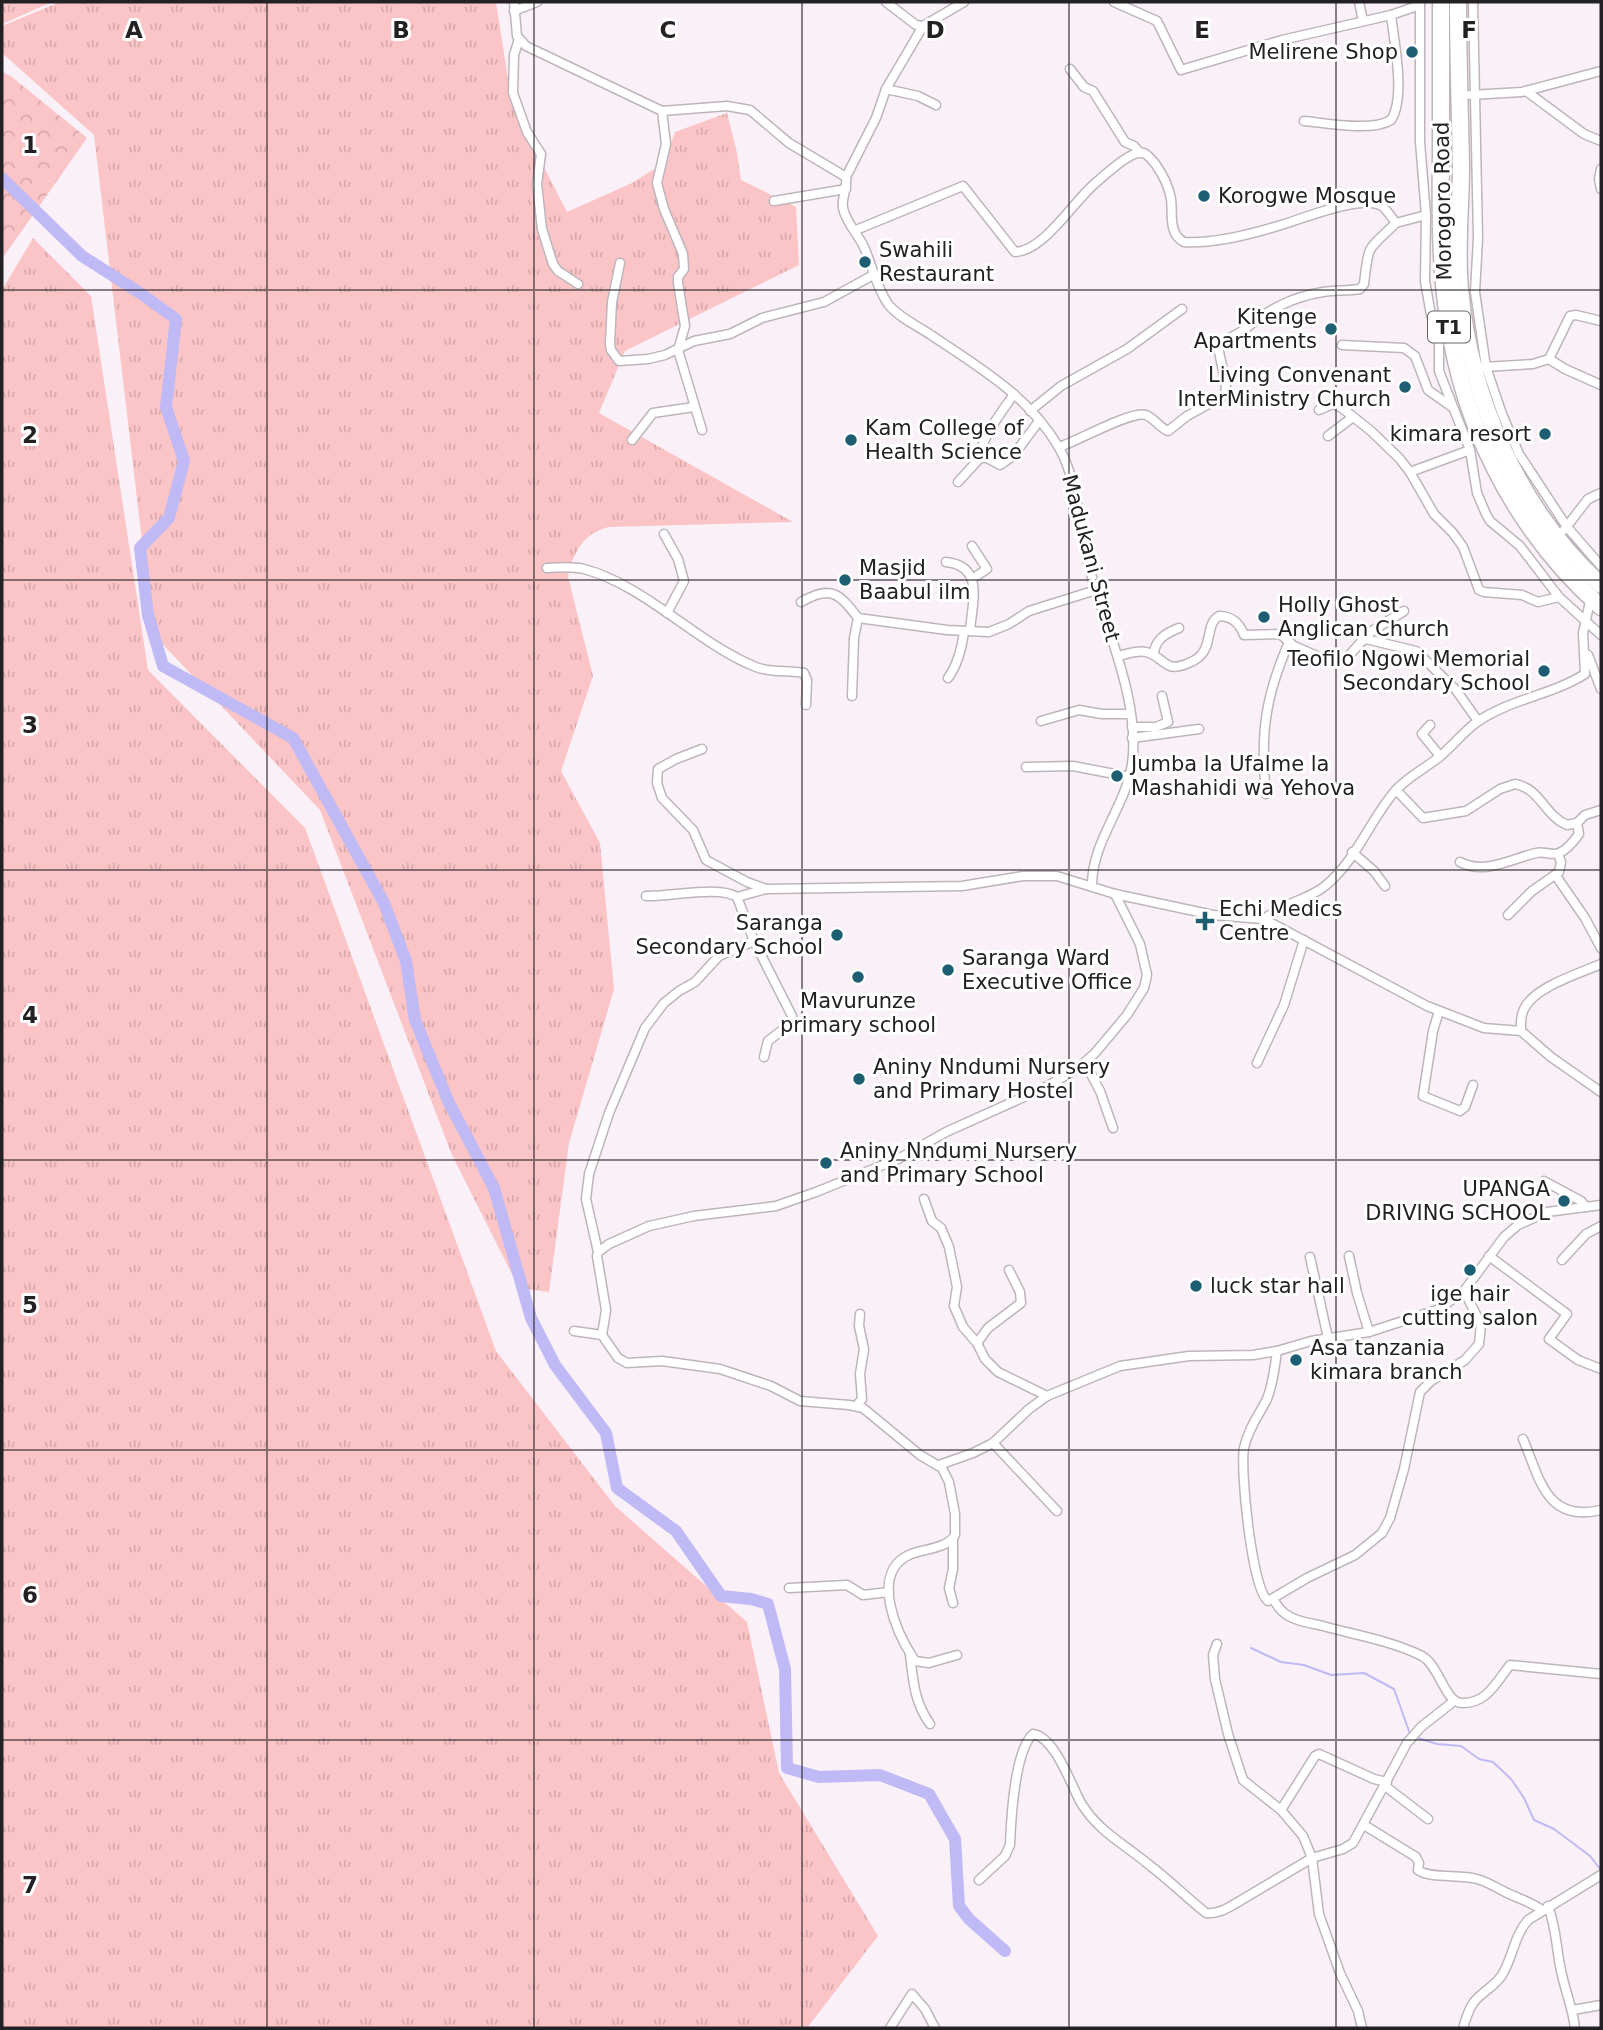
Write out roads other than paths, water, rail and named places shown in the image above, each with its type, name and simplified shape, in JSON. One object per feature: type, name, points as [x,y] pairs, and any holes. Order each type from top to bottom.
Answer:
[{"type":"highway","name":"Morogoro Road","points":[[1441,2],[1442,250],[1447,314],[1459,373],[1476,425],[1512,499],[1557,562],[1598,596]]},
{"type":"highway","name":"Morogoro Road","points":[[1458,2],[1467,94],[1459,271],[1467,338],[1480,366],[1498,438],[1523,486],[1563,533],[1598,596]]},
{"type":"street","points":[[537,2],[514,7],[519,39],[515,49],[513,93],[527,132],[541,154],[537,184],[542,229],[553,264],[558,271],[578,284]]},
{"type":"street","points":[[886,2],[916,25],[923,26]]},
{"type":"street","points":[[519,39],[526,46],[662,111],[727,106],[750,110],[789,143],[846,177],[876,118],[886,89],[923,26],[964,2]]},
{"type":"street","points":[[1114,2],[1157,21],[1181,69],[1271,43],[1391,15],[1420,4],[1420,142],[1426,215],[1425,273],[1428,302],[1439,335],[1439,371],[1470,450],[1477,493],[1490,521],[1525,552],[1559,597],[1601,635]]},
{"type":"street","points":[[1359,2],[1363,21]]},
{"type":"street","points":[[1473,2],[1467,94],[1525,91],[1601,71]]},
{"type":"street","points":[[1304,121],[1360,125],[1381,124],[1391,120],[1397,104],[1397,79],[1391,15]]},
{"type":"street","points":[[1070,69],[1084,87],[1093,91],[1125,142],[1151,159],[1165,179],[1171,199],[1173,227],[1176,236],[1182,241],[1198,242],[1233,236],[1282,225],[1315,212],[1354,205],[1372,204],[1382,207],[1396,223]]},
{"type":"street","points":[[886,89],[918,96],[936,105]]},
{"type":"street","points":[[1525,91],[1584,134],[1601,141]]},
{"type":"street","points":[[662,111],[666,144],[657,183],[684,263],[678,280],[685,326],[678,350],[702,430]]},
{"type":"street","points":[[856,230],[963,186],[1015,252],[1019,252],[1047,233],[1092,184],[1140,153]]},
{"type":"street","points":[[1601,169],[1598,179],[1601,189]]},
{"type":"street","name":"Madukani Street","points":[[846,177],[843,209],[846,218],[856,230],[884,298],[893,309],[1014,394],[1059,447],[1078,495],[1080,526],[1096,590],[1118,656],[1132,727],[1130,778],[1094,864],[1092,885]]},
{"type":"street","points":[[774,201],[846,189]]},
{"type":"street","points":[[1059,447],[1077,442],[1133,414],[1145,415],[1168,431],[1187,416],[1225,396],[1226,385],[1218,346],[1283,303],[1317,293],[1360,289],[1364,284],[1368,251],[1373,243],[1396,223],[1426,215]]},
{"type":"street","points":[[620,263],[610,323],[610,344],[619,361],[648,359],[678,350],[694,341],[730,334],[762,318],[824,302],[875,274]]},
{"type":"street","points":[[1030,411],[1062,386],[1127,349],[1182,309]]},
{"type":"street","points":[[1480,366],[1533,364],[1549,359],[1570,316],[1576,314],[1601,321]]},
{"type":"street","points":[[1342,345],[1404,348],[1415,356],[1428,390],[1455,409]]},
{"type":"street","points":[[1549,359],[1601,384]]},
{"type":"street","points":[[958,482],[980,458],[980,451],[993,425],[1014,394]]},
{"type":"street","points":[[1319,410],[1336,405],[1399,458],[1434,514],[1463,547],[1479,590],[1522,595],[1538,602],[1559,597]]},
{"type":"street","points":[[632,440],[653,413],[695,407]]},
{"type":"street","points":[[1328,436],[1353,417]]},
{"type":"street","points":[[980,458],[987,458],[1000,465],[1005,463],[1039,421]]},
{"type":"street","points":[[1410,472],[1470,450]]},
{"type":"street","points":[[1601,493],[1588,499],[1563,533],[1601,566]]},
{"type":"street","points":[[664,534],[678,558],[684,581],[667,613]]},
{"type":"street","points":[[972,546],[987,569],[972,579]]},
{"type":"street","points":[[946,562],[959,563],[974,584],[967,631],[954,669],[948,678]]},
{"type":"street","points":[[547,568],[574,567],[600,574],[647,599],[728,653],[757,668],[804,673],[807,680],[806,705]]},
{"type":"street","points":[[801,602],[820,593],[835,593],[858,618],[989,632],[1009,624],[1029,611],[1096,590]]},
{"type":"street","points":[[1264,919],[1283,905],[1326,886],[1396,790],[1440,756],[1478,721],[1512,703],[1585,674],[1583,643],[1586,621],[1598,596]]},
{"type":"street","points":[[1118,656],[1140,651],[1154,655],[1170,666],[1200,657],[1206,646],[1212,622],[1219,616],[1229,617],[1240,626],[1244,635],[1275,633],[1294,646],[1335,664],[1345,660],[1372,631],[1404,611]]},
{"type":"street","points":[[852,696],[854,638],[858,618]]},
{"type":"street","points":[[1154,655],[1155,648],[1163,637],[1179,628]]},
{"type":"street","points":[[1362,640],[1370,639],[1408,648],[1424,657],[1456,690],[1478,721]]},
{"type":"street","points":[[1266,794],[1263,744],[1266,709],[1289,642]]},
{"type":"street","points":[[1583,643],[1601,689]]},
{"type":"street","points":[[1132,727],[1156,727],[1168,722],[1162,696]]},
{"type":"street","points":[[1041,721],[1079,710],[1102,714],[1130,714]]},
{"type":"street","points":[[1430,725],[1422,734],[1440,756]]},
{"type":"street","points":[[1132,738],[1199,729]]},
{"type":"street","points":[[702,749],[676,758],[658,769],[657,783],[662,798],[693,830],[700,850],[709,863],[766,889]]},
{"type":"street","points":[[1026,767],[1073,766],[1130,778]]},
{"type":"street","points":[[1396,790],[1423,818],[1466,811],[1500,789],[1515,784],[1539,797],[1562,823],[1572,825],[1585,815],[1601,810]]},
{"type":"street","points":[[1460,862],[1468,866],[1486,867],[1536,853],[1558,853],[1575,841],[1579,834],[1577,823]]},
{"type":"street","points":[[1352,852],[1374,871],[1385,886]]},
{"type":"street","points":[[1508,915],[1532,891],[1556,876],[1561,862],[1558,853]]},
{"type":"street","points":[[737,897],[766,889],[962,886],[1023,876],[1057,876],[1115,894],[1213,915],[1264,919],[1439,1011],[1484,1028],[1521,1031],[1551,1057],[1601,1092]]},
{"type":"street","points":[[1556,876],[1585,918],[1601,948]]},
{"type":"street","points":[[646,896],[668,897],[715,890],[726,891],[737,897],[754,941],[792,1019],[788,1026],[768,1041],[764,1057]]},
{"type":"street","points":[[598,1252],[622,1237],[649,1226],[694,1216],[776,1206],[816,1192],[898,1159],[946,1132],[1046,1087],[1085,1063],[1126,1015],[1144,988],[1147,975],[1140,944],[1115,894]]},
{"type":"street","points":[[1256,1063],[1284,1005],[1304,940]]},
{"type":"street","points":[[754,941],[719,956],[695,982],[664,1003],[645,1028],[609,1112],[589,1174],[586,1199],[598,1252],[598,1273],[606,1307],[602,1335],[618,1358],[627,1363],[662,1361],[720,1369],[771,1386],[800,1401],[857,1405],[920,1455],[939,1465],[949,1482],[955,1514],[956,1535],[953,1540],[953,1569],[949,1593],[953,1603]]},
{"type":"street","points":[[1521,1031],[1523,1010],[1532,998],[1544,989],[1601,964]]},
{"type":"street","points":[[1439,1011],[1433,1031],[1423,1096],[1460,1111],[1465,1107],[1473,1085]]},
{"type":"street","points":[[1085,1063],[1100,1091],[1113,1128]]},
{"type":"street","points":[[1544,1181],[1581,1201],[1586,1207]]},
{"type":"street","points":[[924,1199],[932,1221],[941,1228],[949,1247],[957,1287],[955,1311],[968,1334],[985,1359],[998,1372],[1047,1396]]},
{"type":"street","points":[[939,1465],[993,1443],[1047,1396],[1125,1365],[1189,1356],[1253,1355],[1277,1351],[1328,1338],[1370,1332],[1437,1310],[1464,1291],[1508,1233],[1527,1220],[1548,1212],[1601,1205]]},
{"type":"street","points":[[1562,1259],[1586,1234],[1601,1226]]},
{"type":"street","points":[[1349,1256],[1357,1293],[1370,1332]]},
{"type":"street","points":[[1489,1256],[1566,1312],[1566,1318],[1549,1339],[1578,1360],[1601,1369]]},
{"type":"street","points":[[1310,1257],[1328,1338]]},
{"type":"street","points":[[976,1343],[988,1328],[1021,1303],[1020,1292],[1009,1270]]},
{"type":"street","points":[[1277,1351],[1268,1395],[1247,1439],[1242,1467],[1258,1583],[1264,1599],[1268,1601],[1307,1578],[1355,1555],[1382,1533],[1394,1506],[1404,1469],[1420,1392],[1430,1381],[1465,1360],[1479,1344],[1481,1324],[1464,1291]]},
{"type":"street","points":[[857,1405],[862,1399],[860,1374],[864,1356],[860,1314]]},
{"type":"street","points":[[574,1331],[602,1335]]},
{"type":"street","points":[[1523,1439],[1549,1499],[1573,1512],[1601,1510]]},
{"type":"street","points":[[993,1443],[1057,1511]]},
{"type":"street","points":[[953,1540],[900,1561],[893,1571],[888,1592],[894,1617],[915,1661],[924,1663],[957,1656]]},
{"type":"street","points":[[789,1588],[843,1585],[853,1587],[863,1595],[888,1592]]},
{"type":"street","points":[[1273,1600],[1282,1612],[1300,1620],[1388,1643],[1423,1656],[1433,1664],[1454,1702],[1460,1704],[1472,1702],[1488,1694],[1498,1685],[1510,1665],[1601,1674]]},
{"type":"street","points":[[1217,1644],[1213,1655],[1215,1679],[1228,1734],[1243,1780],[1281,1810],[1303,1836],[1312,1858],[1319,1914],[1340,1973],[1358,2011],[1362,2028]]},
{"type":"street","points":[[910,1651],[915,1698],[930,1724]]},
{"type":"street","points":[[979,1880],[1004,1856],[1010,1844],[1020,1756],[1026,1740],[1033,1734],[1038,1734],[1050,1745],[1082,1804],[1101,1830],[1145,1861],[1206,1913],[1220,1912],[1312,1858],[1343,1849],[1353,1843],[1407,1743],[1421,1727],[1454,1702]]},
{"type":"street","points":[[1281,1810],[1315,1756],[1320,1754],[1386,1784],[1428,1819]]},
{"type":"street","points":[[1364,1825],[1416,1857],[1419,1872],[1479,1879],[1545,1908],[1555,1923],[1562,1975],[1573,2010],[1575,2028]]},
{"type":"street","points":[[1463,2028],[1468,2011],[1475,2001],[1500,1978],[1509,1961],[1519,1930],[1528,1920],[1601,1875]]},
{"type":"street","points":[[890,2028],[912,1994],[925,2009],[935,2028]]},
{"type":"street","points":[[1573,2010],[1601,2005]]},
{"type":"waterway","points":[[2,178],[82,256],[176,319],[166,407],[184,461],[169,518],[140,548],[148,615],[163,666],[293,738],[384,903],[406,961],[415,1020],[449,1103],[494,1188],[531,1318],[555,1365],[606,1433],[617,1488],[676,1531],[721,1596],[768,1604],[785,1669],[787,1768],[819,1777],[880,1775],[929,1794],[955,1839],[959,1906],[969,1919],[1005,1951]]},
{"type":"waterway","points":[[1547,510],[1560,528]]},
{"type":"waterway","points":[[1564,532],[1585,557]]},
{"type":"waterway","points":[[1251,1648],[1281,1662],[1304,1665],[1331,1675],[1364,1673],[1394,1689],[1410,1734]]},
{"type":"waterway","points":[[1415,1737],[1437,1744],[1461,1746],[1479,1759],[1493,1762],[1511,1779],[1534,1820],[1554,1829],[1590,1856],[1601,1870]]},
{"type":"place","name":"Melirene Shop","points":[[1412,52]]},
{"type":"place","name":"Korogwe Mosque","points":[[1204,196]]},
{"type":"place","name":"Swahili Restaurant","points":[[865,262]]},
{"type":"place","name":"Kitenge Apartments","points":[[1331,329]]},
{"type":"place","name":"Living Convenant InterMinistry Church","points":[[1405,387]]},
{"type":"place","name":"kimara resort","points":[[1545,434]]},
{"type":"place","name":"Kam College of Health Science","points":[[851,440]]},
{"type":"place","name":"Masjid Baabul ilm","points":[[845,580]]},
{"type":"place","name":"Holly Ghost Anglican Church","points":[[1264,617]]},
{"type":"place","name":"Teofilo Ngowi Memorial Secondary School","points":[[1544,671]]},
{"type":"place","name":"Jumba la Ufalme la Mashahidi wa Yehova","points":[[1117,776]]},
{"type":"place","name":"Echi Medics Centre","points":[[1205,921]]},
{"type":"place","name":"Saranga Secondary School","points":[[837,935]]},
{"type":"place","name":"Saranga Ward Executive Office","points":[[948,970]]},
{"type":"place","name":"Mavurunze primary school","points":[[858,977]]},
{"type":"place","name":"Aniny Nndumi Nursery and Primary Hostel","points":[[859,1079]]},
{"type":"place","name":"Aniny Nndumi Nursery and Primary School","points":[[826,1163]]},
{"type":"place","name":"UPANGA DRIVING SCHOOL","points":[[1564,1201]]},
{"type":"place","name":"ige hair cutting salon","points":[[1470,1270]]},
{"type":"place","name":"luck star hall","points":[[1196,1286]]},
{"type":"place","name":"Asa tanzania kimara branch","points":[[1296,1360]]}]
